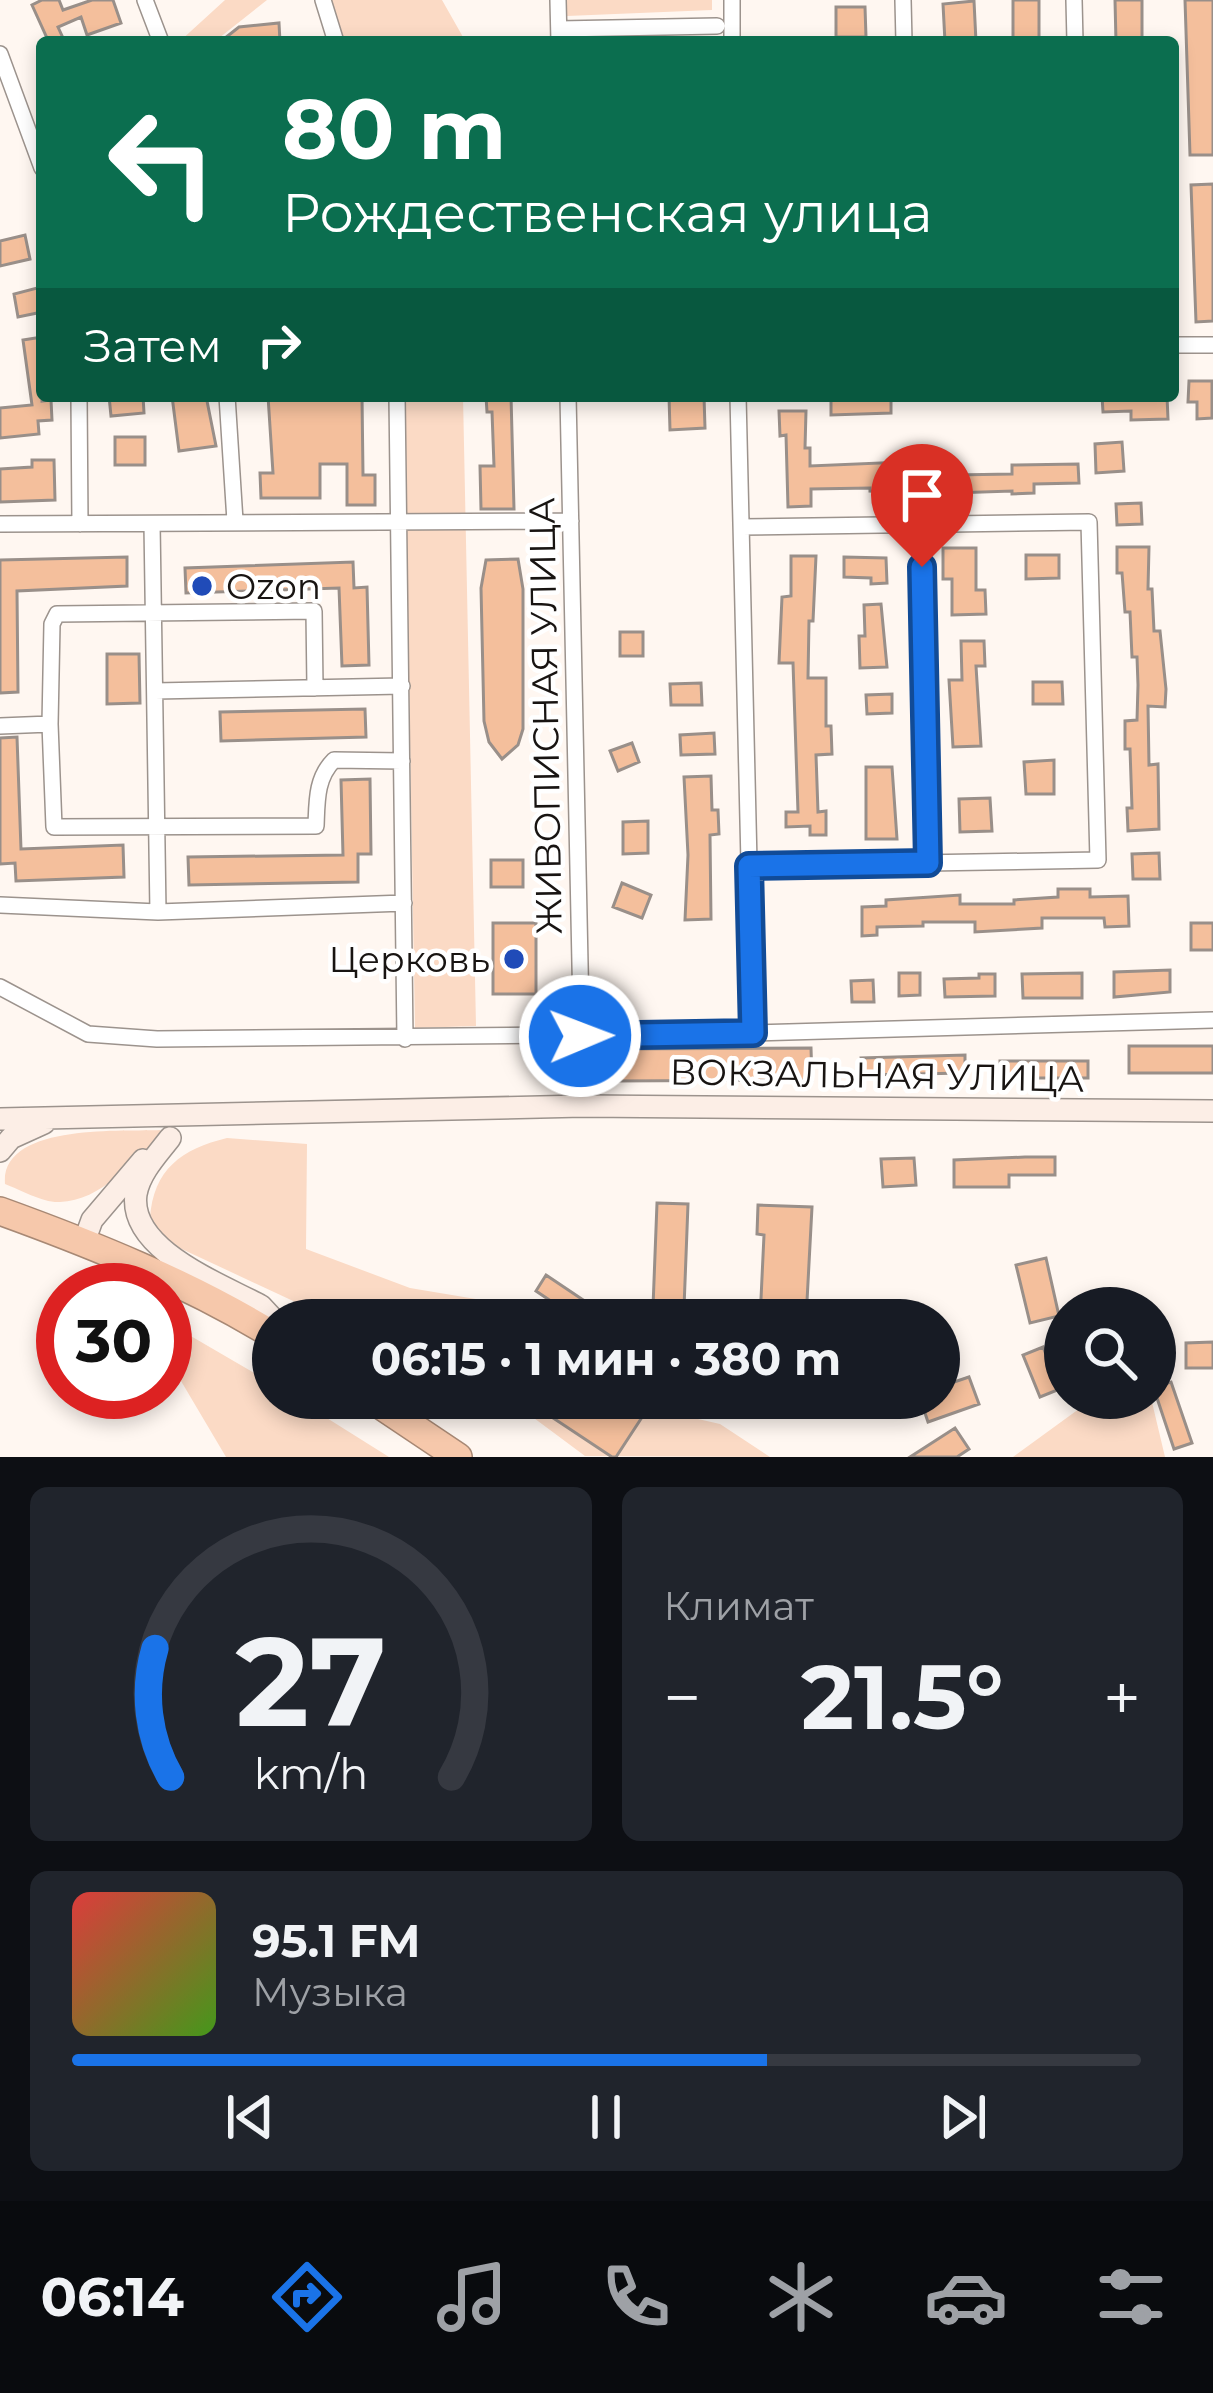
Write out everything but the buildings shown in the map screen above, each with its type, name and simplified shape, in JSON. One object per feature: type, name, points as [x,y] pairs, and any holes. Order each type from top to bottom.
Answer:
[{"type":"highway","points":[[0,1211],[84,1241],[252,1322]]},
{"type":"highway","points":[[401,1419],[458,1457]]},
{"type":"main road","name":"ВОКЗАЛЬНАЯ УЛИЦА","points":[[253,1116],[583,1106],[1213,1112]]},
{"type":"main road","points":[[0,1119],[253,1116]]},
{"type":"main road","points":[[84,1241],[92,1220],[122,1181],[170,1138],[197,1126],[253,1116]]},
{"type":"main road","points":[[0,1150],[11,1138],[52,1120]]},
{"type":"main road","points":[[170,1138],[148,1167],[136,1194],[136,1208],[147,1235],[162,1250],[252,1301]]},
{"type":"street","points":[[145,0],[159,36]]},
{"type":"street","points":[[322,0],[334,36]]},
{"type":"street","points":[[558,0],[559,35],[717,26]]},
{"type":"street","points":[[732,0],[732,36]]},
{"type":"street","points":[[903,0],[904,36]]},
{"type":"street","points":[[1074,0],[1075,36]]},
{"type":"street","points":[[0,54],[36,152]]},
{"type":"street","points":[[1179,345],[1213,345]]},
{"type":"street","points":[[80,402],[80,524]]},
{"type":"street","points":[[227,402],[235,521]]},
{"type":"street","points":[[397,402],[405,1039]]},
{"type":"street","name":"ЖИВОПИСНАЯ УЛИЦА","points":[[568,402],[583,1106]]},
{"type":"street","points":[[738,402],[753,1033]]},
{"type":"street","points":[[0,524],[571,521]]},
{"type":"street","points":[[742,527],[1089,522],[1098,860],[749,866]]},
{"type":"street","points":[[152,524],[158,912]]},
{"type":"street","points":[[921,525],[928,863]]},
{"type":"street","points":[[315,688],[314,611],[57,614],[52,618],[50,724],[54,827],[316,826],[318,791],[324,770],[334,760],[402,761]]},
{"type":"street","points":[[155,691],[402,686]]},
{"type":"street","points":[[0,726],[50,724]]},
{"type":"street","points":[[0,905],[158,912],[404,903]]},
{"type":"street","name":"ВОКЗАЛЬНАЯ УЛИЦА","points":[[0,987],[88,1034],[157,1039],[753,1033],[1213,1020]]},
{"type":"shaded area","points":[[225,0],[267,0],[222,36],[186,36]]},
{"type":"shaded area","points":[[327,0],[442,0],[462,36],[338,36]]},
{"type":"shaded area","points":[[567,0],[712,0],[712,10],[567,16]]},
{"type":"shaded area","points":[[404,402],[463,402],[476,1026],[415,1028]]},
{"type":"shaded area","points":[[160,1130],[163,1135],[116,1177],[75,1200],[46,1200],[5,1184],[9,1164],[22,1150],[43,1140],[68,1134]]},
{"type":"shaded area","points":[[227,1138],[307,1144],[306,1249],[410,1288],[476,1299],[289,1299],[171,1244],[150,1219],[152,1202],[164,1174],[196,1148]]},
{"type":"shaded area","points":[[192,1337],[252,1372],[252,1419],[328,1419],[389,1457],[226,1457],[192,1400]]},
{"type":"shaded area","points":[[535,1419],[698,1419],[720,1424],[770,1457],[585,1456]]},
{"type":"shaded area","points":[[1065,1419],[1156,1419],[1165,1457],[1013,1457]]},
{"type":"place","name":"Ozon","points":[[202,586]]},
{"type":"place","name":"Церковь","points":[[514,959]]},
{"type":"route","points":[[580,1036],[753,1033],[749,866],[928,863],[922,567]]}]
